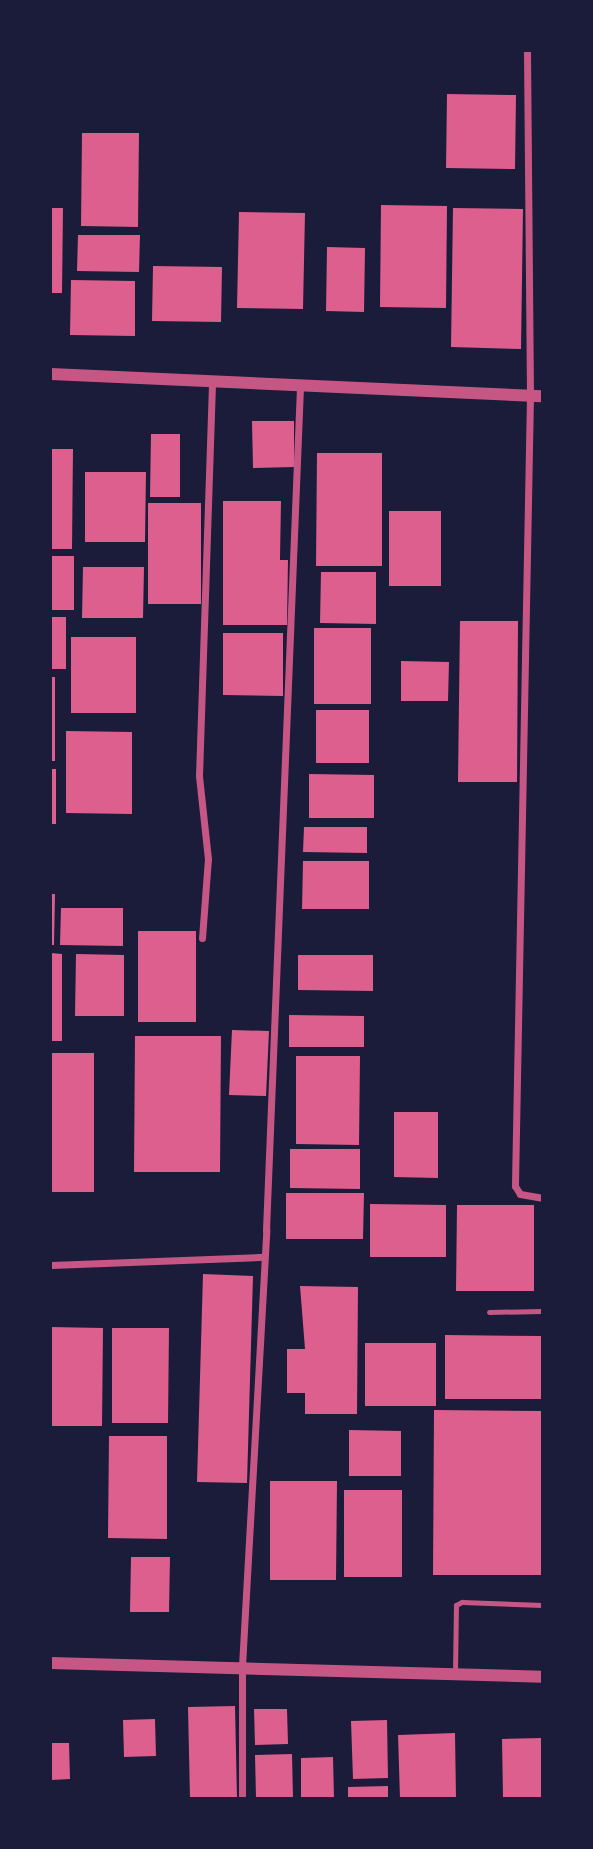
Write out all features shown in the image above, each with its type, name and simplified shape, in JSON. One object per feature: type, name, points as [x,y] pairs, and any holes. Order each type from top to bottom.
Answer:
[{"type":"street","points":[[527,51],[536,396],[515,1186],[520,1194],[542,1198]]},
{"type":"street","points":[[51,374],[536,396]]},
{"type":"street","points":[[202,939],[208,859],[199,776],[212,383]]},
{"type":"street","points":[[242,1798],[242,1666],[264,1257],[299,387]]},
{"type":"street","points":[[51,1265],[264,1257]]},
{"type":"street","points":[[51,1663],[242,1666],[542,1677]]},
{"type":"lane","points":[[489,1312],[542,1311]]},
{"type":"lane","points":[[454,1674],[456,1605],[462,1602],[542,1605]]},
{"type":"building","points":[[447,94],[516,95],[515,169],[446,168]]},
{"type":"building","points":[[82,133],[139,133],[138,227],[81,226]]},
{"type":"building","points":[[381,205],[447,206],[446,308],[380,307]]},
{"type":"building","points":[[51,208],[63,208],[62,293],[51,293]]},
{"type":"building","points":[[453,208],[523,209],[521,349],[451,347]]},
{"type":"building","points":[[239,212],[305,213],[303,309],[237,308]]},
{"type":"building","points":[[78,235],[140,235],[139,272],[77,271]]},
{"type":"building","points":[[327,247],[365,248],[364,312],[326,311]]},
{"type":"building","points":[[153,266],[222,267],[221,322],[152,321]]},
{"type":"building","points":[[71,280],[135,281],[135,336],[70,335]]},
{"type":"building","points":[[252,421],[294,421],[294,467],[253,468]]},
{"type":"building","points":[[151,434],[180,434],[180,497],[150,497]]},
{"type":"building","points":[[51,449],[73,449],[72,549],[51,549]]},
{"type":"building","points":[[317,453],[382,453],[382,566],[316,566]]},
{"type":"building","points":[[85,472],[146,472],[145,542],[85,542]]},
{"type":"building","points":[[223,501],[281,501],[280,560],[288,560],[287,625],[223,625]]},
{"type":"building","points":[[148,503],[201,503],[201,604],[148,604]]},
{"type":"building","points":[[389,511],[441,511],[441,586],[389,586]]},
{"type":"building","points":[[51,556],[74,556],[74,610],[51,610]]},
{"type":"building","points":[[83,567],[144,567],[143,618],[82,618]]},
{"type":"building","points":[[321,572],[376,572],[376,624],[320,623]]},
{"type":"building","points":[[51,617],[66,617],[66,669],[51,669]]},
{"type":"building","points":[[460,621],[518,621],[517,782],[458,782]]},
{"type":"building","points":[[314,628],[371,628],[371,704],[314,704]]},
{"type":"building","points":[[223,633],[283,633],[283,696],[223,695]]},
{"type":"building","points":[[71,637],[136,637],[136,713],[71,713]]},
{"type":"building","points":[[401,661],[449,662],[448,701],[401,701]]},
{"type":"building","points":[[51,677],[55,677],[55,761],[51,761]]},
{"type":"building","points":[[316,710],[369,710],[369,763],[316,763]]},
{"type":"building","points":[[66,731],[132,732],[132,814],[66,813]]},
{"type":"building","points":[[51,769],[56,769],[56,824],[51,824]]},
{"type":"building","points":[[309,774],[374,775],[374,818],[309,818]]},
{"type":"building","points":[[304,827],[367,827],[367,853],[303,852]]},
{"type":"building","points":[[303,861],[369,861],[369,909],[302,909]]},
{"type":"building","points":[[51,894],[55,894],[54,945],[51,945]]},
{"type":"building","points":[[61,908],[123,908],[123,946],[60,945]]},
{"type":"building","points":[[138,931],[196,931],[196,1022],[138,1022]]},
{"type":"building","points":[[51,953],[62,954],[62,1041],[51,1041]]},
{"type":"building","points":[[76,954],[124,955],[124,1016],[75,1016]]},
{"type":"building","points":[[298,955],[373,955],[373,991],[298,990]]},
{"type":"building","points":[[289,1015],[364,1016],[364,1047],[289,1047]]},
{"type":"building","points":[[232,1030],[269,1031],[266,1096],[229,1095]]},
{"type":"building","points":[[135,1036],[221,1036],[220,1172],[134,1172]]},
{"type":"building","points":[[51,1053],[94,1053],[94,1192],[51,1192]]},
{"type":"building","points":[[296,1056],[360,1056],[359,1145],[296,1144]]},
{"type":"building","points":[[394,1112],[438,1112],[438,1178],[394,1177]]},
{"type":"building","points":[[290,1149],[360,1149],[360,1189],[290,1188]]},
{"type":"building","points":[[286,1193],[364,1193],[363,1239],[286,1239]]},
{"type":"building","points":[[370,1204],[446,1205],[446,1257],[370,1257]]},
{"type":"building","points":[[457,1205],[534,1205],[534,1291],[456,1291]]},
{"type":"building","points":[[203,1274],[253,1276],[247,1483],[197,1482]]},
{"type":"building","points":[[300,1286],[358,1287],[357,1414],[305,1414],[305,1393],[287,1393],[287,1349],[305,1349]]},
{"type":"building","points":[[51,1327],[103,1328],[102,1426],[51,1426]]},
{"type":"building","points":[[112,1328],[169,1328],[168,1423],[112,1423]]},
{"type":"building","points":[[445,1335],[542,1336],[542,1399],[445,1399]]},
{"type":"building","points":[[365,1343],[436,1343],[436,1406],[365,1406]]},
{"type":"building","points":[[434,1410],[542,1411],[542,1575],[433,1575]]},
{"type":"building","points":[[349,1430],[401,1431],[401,1476],[349,1476]]},
{"type":"building","points":[[109,1436],[167,1436],[167,1539],[108,1538]]},
{"type":"building","points":[[270,1481],[337,1481],[336,1580],[270,1580]]},
{"type":"building","points":[[344,1490],[402,1490],[402,1577],[344,1577]]},
{"type":"building","points":[[131,1557],[170,1557],[169,1612],[130,1612]]},
{"type":"building","points":[[235,1706],[237,1798],[190,1798],[188,1707]]},
{"type":"building","points":[[254,1709],[287,1709],[288,1744],[255,1745]]},
{"type":"building","points":[[155,1719],[156,1756],[124,1757],[123,1720]]},
{"type":"building","points":[[387,1720],[388,1778],[353,1779],[351,1721]]},
{"type":"building","points":[[455,1733],[456,1798],[400,1798],[398,1735]]},
{"type":"building","points":[[542,1738],[542,1798],[503,1798],[502,1739]]},
{"type":"building","points":[[51,1743],[69,1743],[70,1779],[51,1780]]},
{"type":"building","points":[[292,1754],[293,1798],[256,1798],[255,1755]]},
{"type":"building","points":[[333,1757],[334,1798],[301,1798],[301,1758]]},
{"type":"building","points":[[388,1786],[388,1798],[348,1798],[348,1787]]}]
